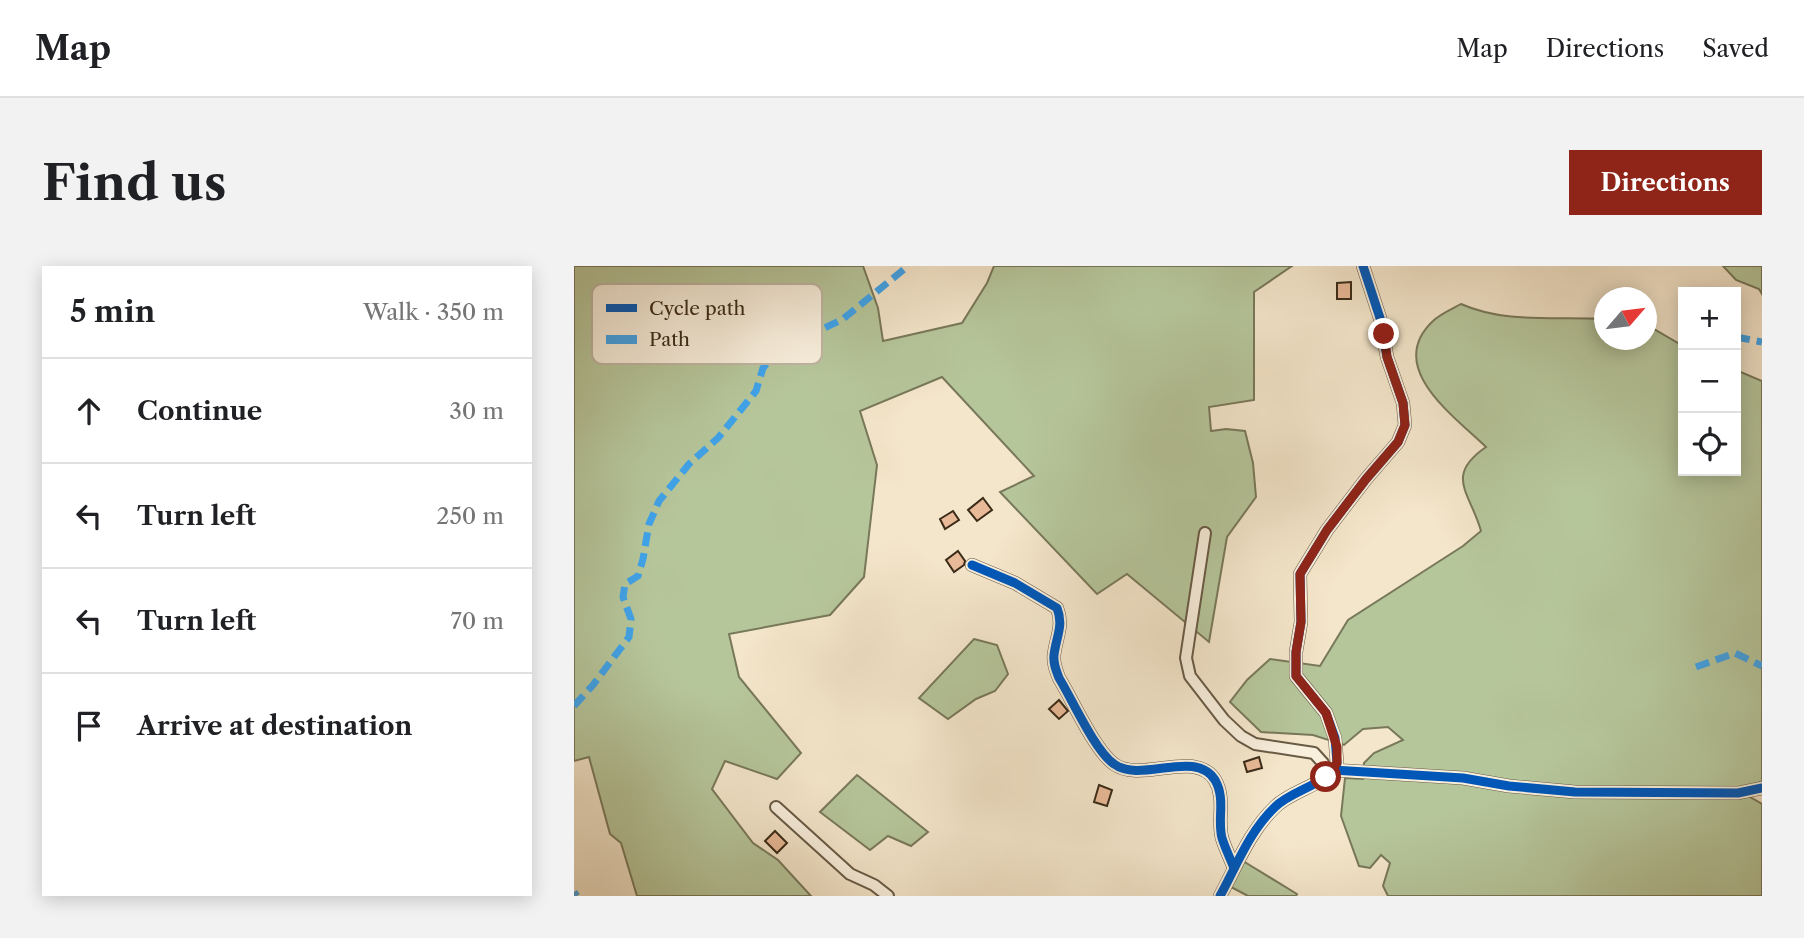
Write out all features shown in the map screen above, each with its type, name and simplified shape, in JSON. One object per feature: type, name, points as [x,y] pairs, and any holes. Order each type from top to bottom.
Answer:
[{"type":"street","points":[[1220,896],[1249,839],[1276,805],[1329,774],[1337,763],[1337,747],[1326,713],[1296,676],[1296,652],[1301,622],[1300,574],[1327,530],[1398,442],[1405,425],[1403,403],[1387,357],[1380,318],[1363,266]]},
{"type":"street","points":[[1205,533],[1186,659],[1187,671],[1224,720],[1241,736],[1255,744],[1314,753],[1329,774]]},
{"type":"street","points":[[972,565],[1015,583],[1057,608],[1061,626],[1054,664],[1059,678],[1103,754],[1114,765],[1126,770],[1194,766],[1207,771],[1214,778],[1222,801],[1222,836],[1234,868]]},
{"type":"street","points":[[1329,774],[1463,778],[1510,786],[1575,792],[1738,793],[1762,788]]},
{"type":"street","points":[[776,807],[850,874],[874,885],[888,896]]},
{"type":"green space","points":[[574,266],[863,266],[878,308],[883,341],[962,323],[987,283],[994,266],[1292,266],[1254,292],[1254,400],[1209,407],[1211,431],[1245,431],[1253,463],[1256,497],[1227,537],[1209,642],[1127,574],[1097,594],[1000,492],[1034,476],[942,377],[860,411],[877,465],[864,577],[830,615],[729,634],[739,677],[801,753],[777,779],[725,761],[712,789],[753,843],[778,860],[811,896],[637,896],[621,843],[610,834],[589,757],[574,761]]},
{"type":"green space","points":[[1723,266],[1762,266],[1762,294],[1759,289],[1736,280]]},
{"type":"green space","points":[[1461,304],[1513,317],[1594,319],[1594,350],[1657,350],[1657,331],[1678,343],[1678,476],[1741,476],[1741,372],[1762,381],[1762,782],[1737,789],[1545,787],[1451,772],[1450,782],[1536,794],[1750,797],[1762,804],[1762,896],[1388,896],[1383,886],[1390,863],[1381,855],[1370,868],[1359,866],[1341,816],[1345,778],[1363,779],[1364,763],[1374,753],[1403,740],[1388,727],[1363,729],[1344,745],[1313,735],[1261,732],[1230,702],[1247,680],[1270,659],[1320,666],[1348,620],[1463,546],[1481,531],[1467,495],[1463,476],[1473,457],[1486,447],[1442,406],[1429,390],[1420,373],[1416,356],[1420,338],[1433,321]]},
{"type":"green space","points":[[974,639],[997,645],[1008,674],[995,691],[976,699],[948,719],[919,698]]},
{"type":"green space","points":[[857,775],[928,832],[911,846],[888,836],[870,850],[820,812]]},
{"type":"green space","points":[[1243,861],[1297,894],[1296,896],[1248,896],[1231,887]]},
{"type":"building","points":[[1351,282],[1351,299],[1337,299],[1337,283]]},
{"type":"building","points":[[983,498],[992,510],[977,521],[968,510]]},
{"type":"building","points":[[953,511],[959,520],[945,529],[940,519]]},
{"type":"building","points":[[958,551],[965,561],[964,565],[954,572],[946,560]]},
{"type":"building","points":[[1059,700],[1068,711],[1059,719],[1049,709]]},
{"type":"building","points":[[1259,757],[1262,768],[1247,772],[1244,762]]},
{"type":"building","points":[[1099,785],[1112,790],[1107,806],[1094,802]]},
{"type":"building","points":[[775,831],[787,843],[777,853],[765,841]]},
{"type":"marked path","points":[[822,329],[843,319],[908,266]]},
{"type":"marked path","points":[[1741,338],[1762,342]]},
{"type":"marked path","points":[[574,706],[629,637],[631,619],[623,597],[625,584],[638,576],[649,524],[659,501],[689,464],[718,438],[756,391],[767,364]]},
{"type":"marked path","points":[[1696,667],[1735,653],[1762,666]]},
{"type":"marked path","points":[[574,892],[577,896]]},
{"type":"cycle path","points":[[1220,896],[1244,849],[1266,817],[1282,801],[1325,777],[1337,763],[1335,738],[1326,713],[1296,676],[1296,652],[1301,622],[1300,574],[1327,530],[1398,442],[1405,425],[1403,403],[1387,357],[1380,318],[1363,266]]},
{"type":"cycle path","points":[[972,565],[1015,583],[1057,608],[1060,626],[1054,664],[1059,678],[1099,748],[1114,764],[1125,769],[1138,770],[1195,767],[1206,771],[1215,780],[1221,802],[1222,838],[1234,868]]},
{"type":"cycle path","points":[[1333,770],[1463,778],[1509,786],[1575,792],[1738,793],[1762,788]]},
{"type":"route","points":[[1326,777],[1337,763],[1335,738],[1326,713],[1296,676],[1296,652],[1301,622],[1300,574],[1327,530],[1398,442],[1405,425],[1403,403],[1387,357],[1384,334]]}]
